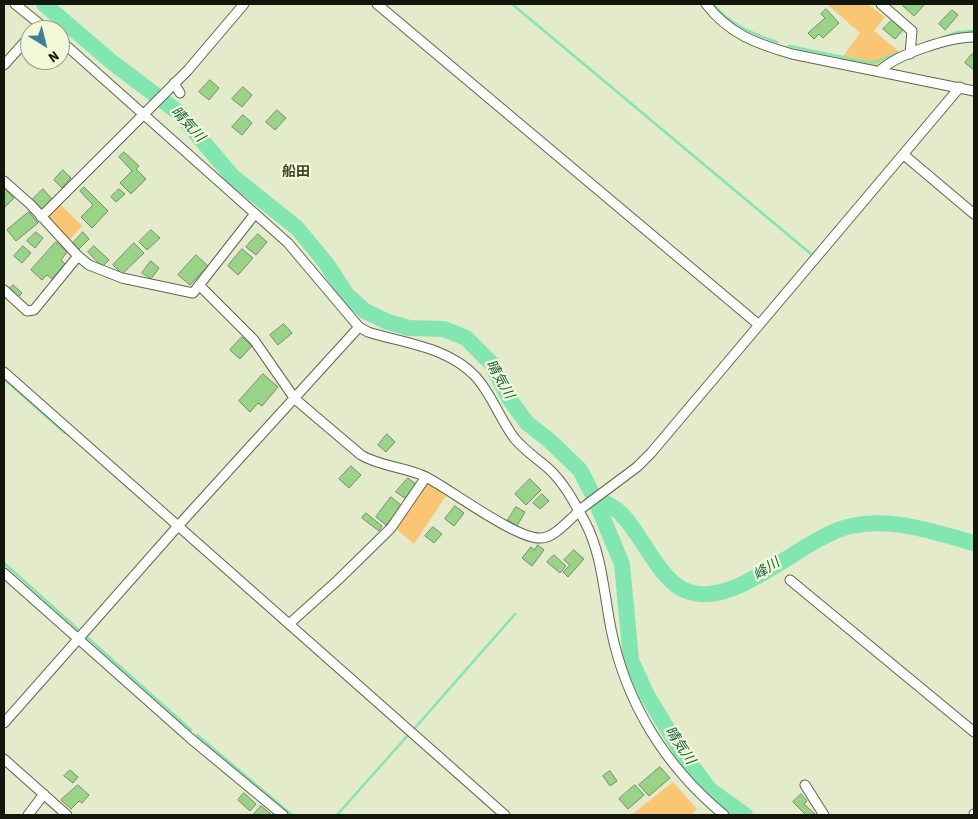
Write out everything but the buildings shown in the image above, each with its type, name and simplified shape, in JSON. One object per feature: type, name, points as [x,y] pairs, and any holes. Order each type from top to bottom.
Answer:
[{"type":"street","points":[[15,4],[35,20]]},
{"type":"street","points":[[41,217],[172,85],[244,4]]},
{"type":"street","points":[[377,4],[760,325]]},
{"type":"street","points":[[706,4],[724,25],[765,46],[792,54],[974,90]]},
{"type":"street","points":[[881,4],[912,31],[910,54]]},
{"type":"street","points":[[880,71],[887,64],[910,54],[959,37],[974,37]]},
{"type":"street","points":[[4,65],[20,47]]},
{"type":"street","points":[[70,49],[254,215],[288,243],[359,327],[386,338],[436,352],[464,366],[485,390],[517,441],[550,470],[581,509],[598,558],[619,659],[643,719],[656,741],[684,778],[724,815]]},
{"type":"street","points":[[172,85],[180,93]]},
{"type":"street","points":[[199,285],[254,340],[295,399],[361,455],[372,462],[426,477],[533,538],[542,539],[551,534],[651,453],[960,88]]},
{"type":"street","points":[[904,155],[974,214]]},
{"type":"street","points":[[4,181],[88,265],[103,272],[176,291],[192,293],[254,215]]},
{"type":"street","points":[[4,290],[27,311],[34,310],[78,256]]},
{"type":"street","points":[[4,723],[178,526],[359,327]]},
{"type":"street","points":[[4,372],[506,815]]},
{"type":"street","points":[[289,624],[338,580],[391,528],[426,477]]},
{"type":"street","points":[[4,573],[283,815]]},
{"type":"street","points":[[790,580],[974,732]]},
{"type":"street","points":[[4,759],[68,815]]},
{"type":"street","points":[[805,785],[824,815]]},
{"type":"street","points":[[28,815],[44,794]]},
{"type":"shaded area","points":[[827,4],[868,4],[885,17],[874,31],[907,58],[885,69],[841,59],[860,33]]},
{"type":"shaded area","points":[[58,202],[82,226],[65,245],[42,221]]},
{"type":"shaded area","points":[[428,481],[446,496],[414,544],[394,527]]},
{"type":"shaded area","points":[[673,782],[697,809],[691,815],[631,815]]},
{"type":"waterway","name":"晴気川","points":[[44,4],[113,63],[178,112],[232,176],[297,228],[326,263],[347,295],[365,311],[388,322],[409,328],[444,329],[466,338],[491,363],[510,400],[527,423],[550,441],[580,470],[594,497],[622,564],[631,660],[647,695],[680,750],[710,790],[745,815]]},
{"type":"waterway","points":[[512,4],[811,254]]},
{"type":"waterway","points":[[713,4],[734,23],[777,42]]},
{"type":"waterway","points":[[941,38],[958,32],[973,31]]},
{"type":"waterway","points":[[789,46],[872,63],[902,52]]},
{"type":"waterway","points":[[4,379],[65,433]]},
{"type":"waterway","name":"峰川","points":[[594,497],[615,508],[625,518],[656,563],[673,582],[682,589],[702,594],[722,592],[744,583],[810,544],[831,533],[851,526],[882,523],[913,527],[974,543]]},
{"type":"waterway","points":[[4,563],[81,632]]},
{"type":"waterway","points":[[414,729],[515,614]]},
{"type":"waterway","points":[[88,638],[191,730]]},
{"type":"waterway","points":[[337,815],[409,734]]},
{"type":"waterway","points":[[197,735],[292,815]]},
{"type":"district","name":"船田","points":[[296,173]]}]
